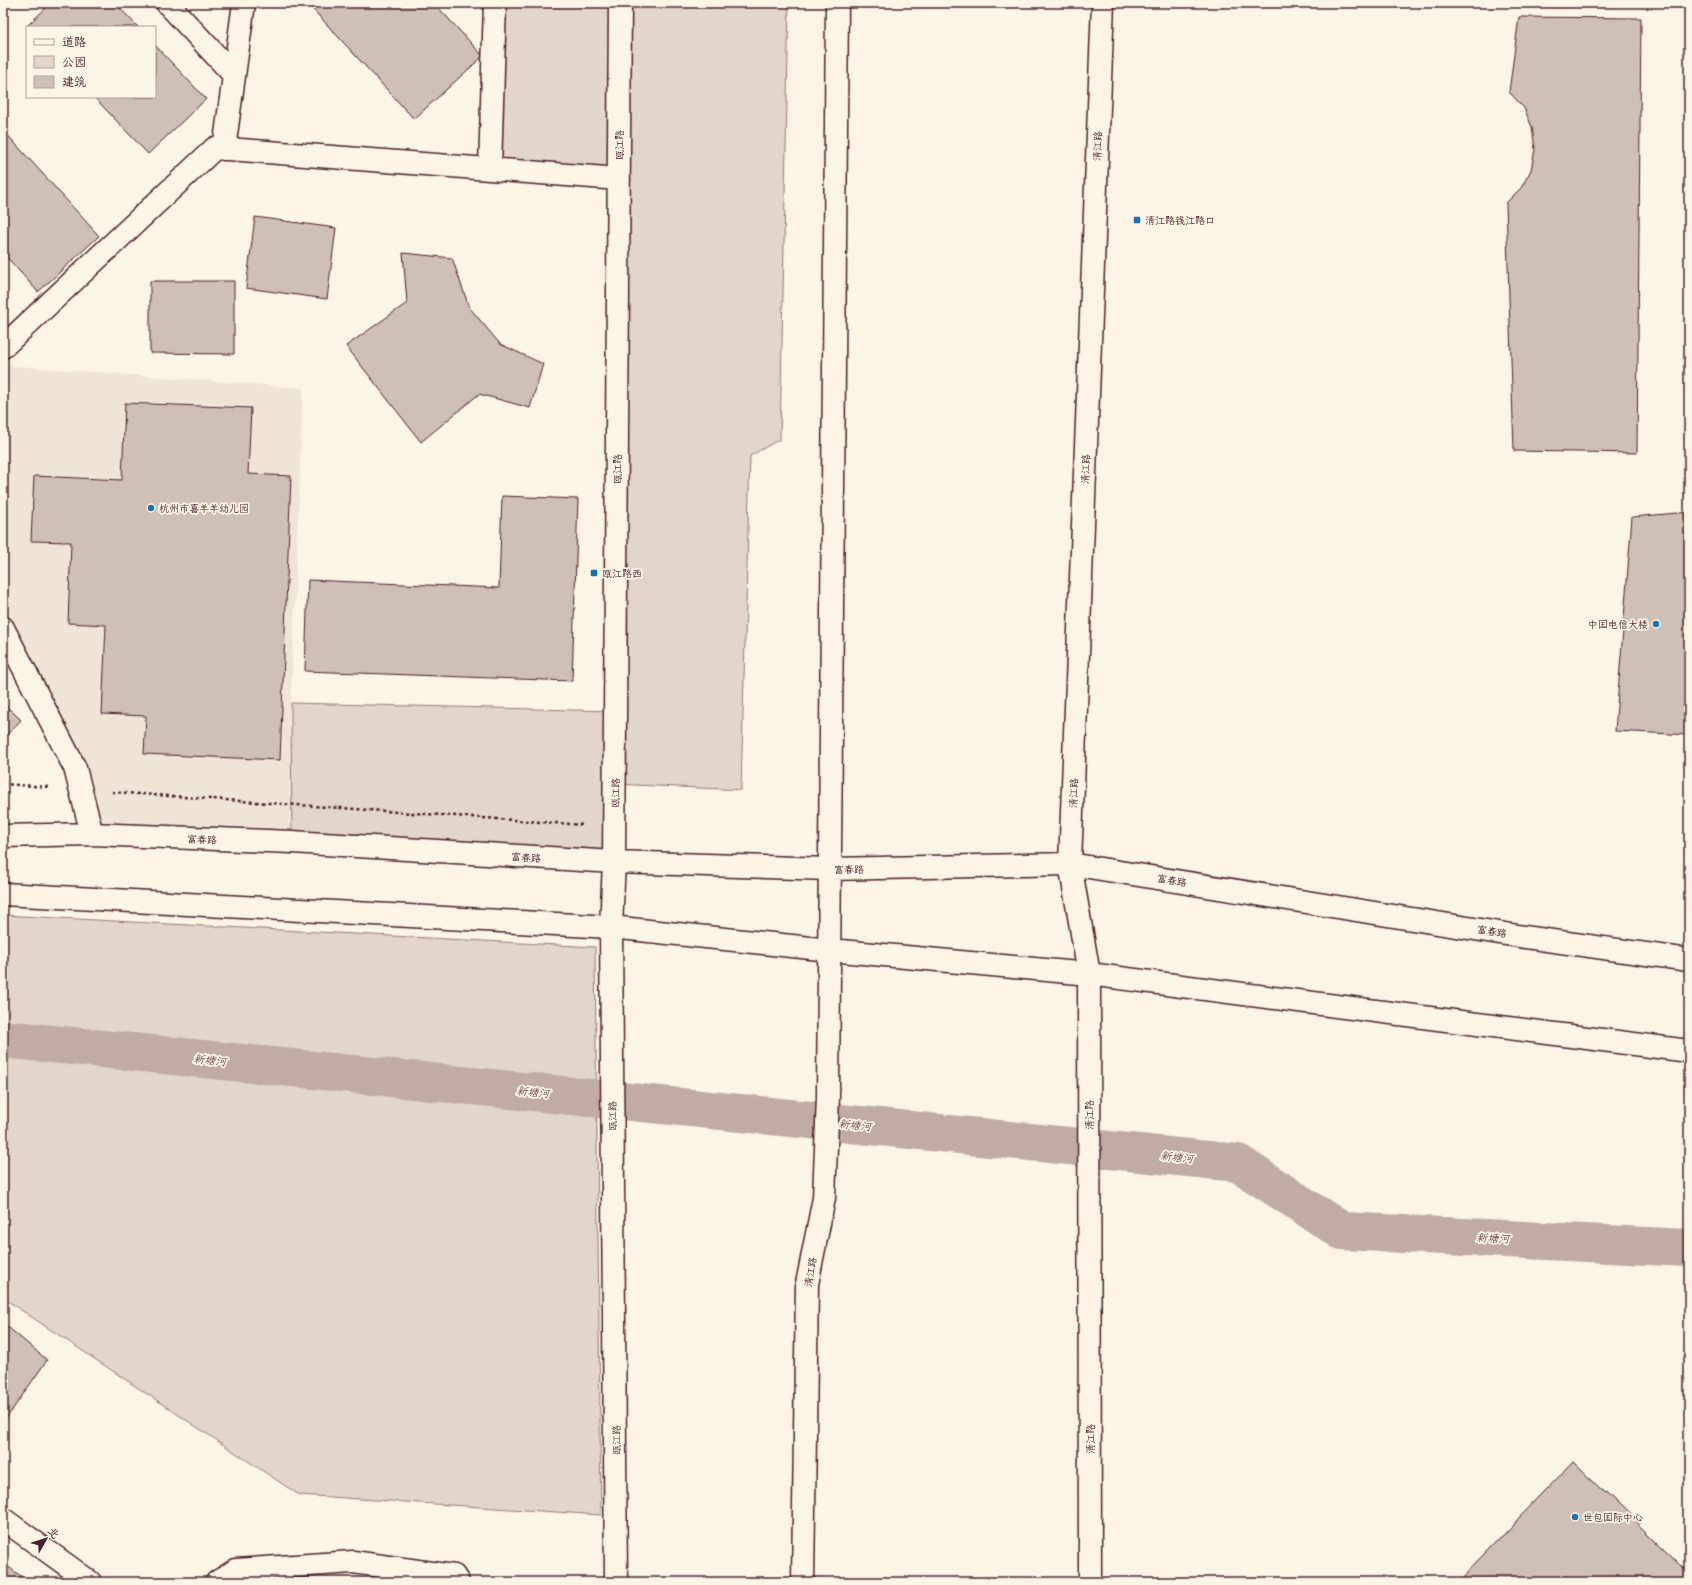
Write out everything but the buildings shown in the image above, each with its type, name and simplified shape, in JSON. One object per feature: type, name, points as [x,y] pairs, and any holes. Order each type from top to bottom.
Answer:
[{"type":"main road","points":[[167,3],[234,75]]},
{"type":"main road","points":[[224,149],[244,3]]},
{"type":"main road","points":[[490,169],[495,3]]},
{"type":"main road","name":"瓯江路","points":[[616,1582],[611,927],[614,862],[620,3]]},
{"type":"main road","name":"清江路","points":[[803,1582],[807,1284],[824,1198],[828,1097],[837,3]]},
{"type":"main road","name":"清江路","points":[[1090,1582],[1089,974],[1070,864],[1103,3]]},
{"type":"main road","points":[[3,348],[216,148],[619,179]]},
{"type":"main road","points":[[3,628],[75,768],[92,834]]},
{"type":"main road","name":"富春路","points":[[3,836],[92,834],[292,842],[614,862],[830,869],[1070,864],[1518,936],[1689,960]]},
{"type":"main road","points":[[3,894],[611,927],[830,950],[1089,974],[1689,1051]]},
{"type":"main road","points":[[3,1519],[90,1582]]},
{"type":"main road","points":[[217,1582],[236,1570],[353,1562],[454,1576],[458,1582]]},
{"type":"path","points":[[3,784],[614,827]]},
{"type":"shaded area","name":"杭州市喜羊羊幼儿园","points":[[3,365],[303,388],[291,703],[292,842],[92,834],[3,628]]},
{"type":"green space","points":[[495,3],[789,3],[780,439],[750,456],[741,790],[615,784],[614,862],[292,842],[291,703],[615,711],[619,179],[490,169]]},
{"type":"green space","points":[[3,915],[595,947],[601,1515],[299,1495],[3,1298]]},
{"type":"waterway","name":"新塘河","points":[[3,1039],[1238,1163],[1342,1231],[1689,1248]]},
{"type":"place","name":"清江路钱江路口","points":[[1137,220]]},
{"type":"place","name":"杭州市喜羊羊幼儿园","points":[[151,508]]},
{"type":"place","name":"瓯江路西","points":[[594,573]]},
{"type":"place","name":"中国电信大楼","points":[[1656,624]]},
{"type":"place","name":"世包国际中心","points":[[1575,1517]]}]
